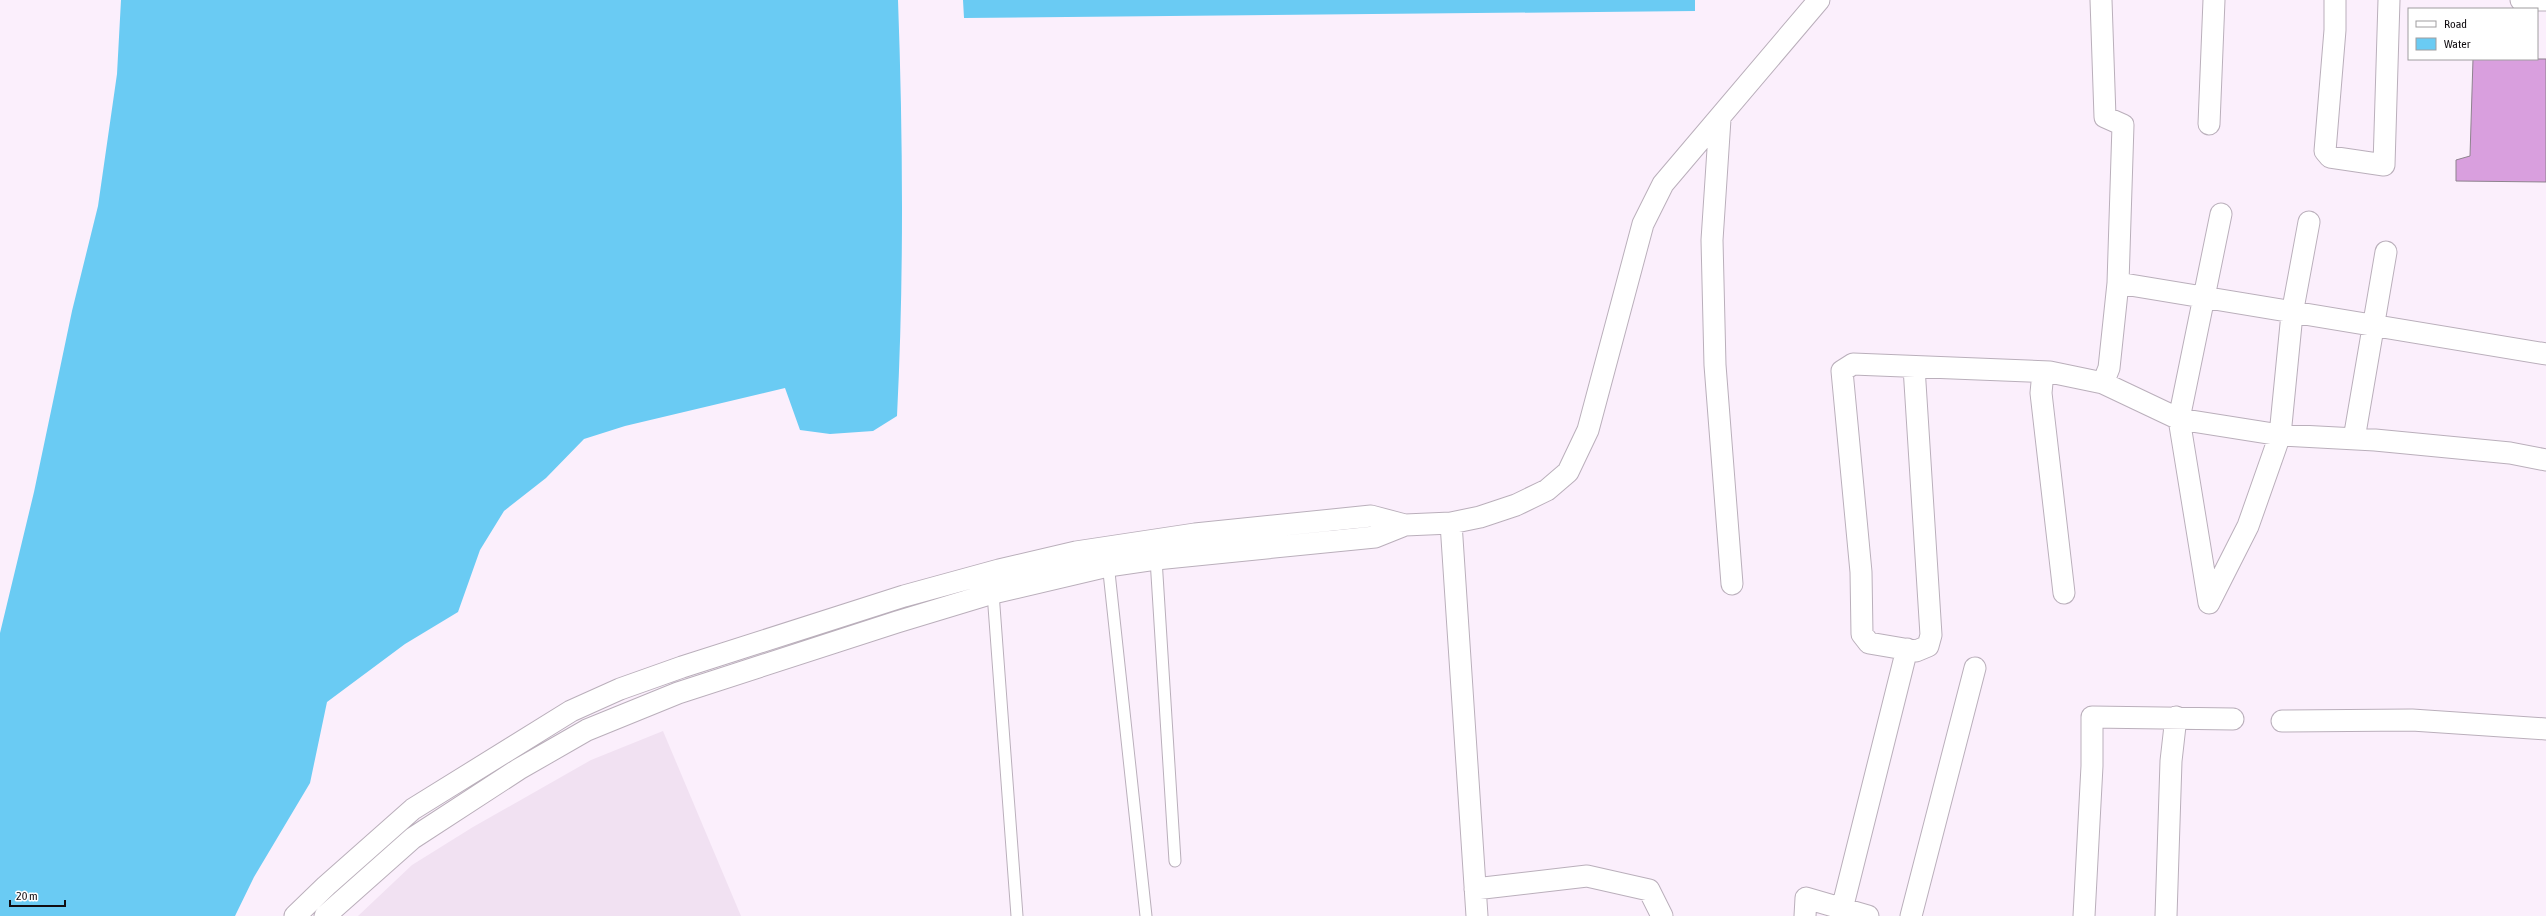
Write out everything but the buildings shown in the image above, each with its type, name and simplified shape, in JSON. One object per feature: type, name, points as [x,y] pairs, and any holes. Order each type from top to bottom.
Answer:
[{"type":"street","points":[[295,916],[326,886],[412,809],[571,711],[672,671],[892,600],[998,570],[1107,556],[1270,527],[1370,516],[1405,525],[1451,523],[1480,518],[1516,505],[1547,490],[1568,472],[1584,441],[1598,398],[1643,224],[1663,184],[1720,119],[1819,0]]},
{"type":"street","points":[[2101,0],[2105,117],[2123,125],[2118,283],[2109,368],[2103,383]]},
{"type":"street","points":[[2208,124],[2214,0]]},
{"type":"street","points":[[2335,0],[2335,30],[2325,151],[2330,157],[2384,165],[2389,0]]},
{"type":"street","points":[[2521,0],[2546,0]]},
{"type":"street","points":[[1720,119],[1712,240],[1715,365],[1732,584]]},
{"type":"street","points":[[2221,214],[2179,419],[2209,603],[2248,526],[2280,435],[2292,314],[2310,222]]},
{"type":"street","points":[[2354,438],[2386,252]]},
{"type":"street","points":[[2118,283],[2292,314],[2546,354]]},
{"type":"street","points":[[1914,367],[1931,635],[1928,646],[1916,651],[1869,643],[1862,634],[1861,572],[1842,372],[1853,364],[2043,372],[2103,383],[2179,419],[2280,435],[2354,438],[2510,453],[2546,460]]},
{"type":"street","points":[[2043,372],[2041,392],[2064,594]]},
{"type":"street","points":[[1451,523],[1477,916]]},
{"type":"street","points":[[325,916],[413,838],[539,758],[587,730],[678,693],[1107,556],[1156,559],[1375,537],[1405,525]]},
{"type":"street","points":[[1270,527],[1272,547]]},
{"type":"street","points":[[892,600],[897,622]]},
{"type":"street","points":[[1842,909],[1907,649]]},
{"type":"street","points":[[1911,916],[1975,668]]},
{"type":"street","points":[[672,671],[678,693]]},
{"type":"street","points":[[601,698],[609,721]]},
{"type":"street","points":[[2084,916],[2092,766],[2092,717],[2233,719]]},
{"type":"street","points":[[2166,916],[2171,761],[2176,717]]},
{"type":"street","points":[[2282,721],[2412,720],[2546,729]]},
{"type":"street","points":[[527,737],[539,758]]},
{"type":"street","points":[[1474,888],[1587,876],[1650,890],[1662,916]]},
{"type":"street","points":[[1805,916],[1806,898],[1868,916]]},
{"type":"lane","points":[[1107,556],[1146,916]]},
{"type":"lane","points":[[1156,559],[1175,861]]},
{"type":"lane","points":[[993,593],[1017,916]]},
{"type":"shaded area","points":[[663,731],[741,916],[358,916],[412,865],[473,827],[591,760]]},
{"type":"water","points":[[121,0],[898,0],[901,104],[902,260],[897,416],[873,431],[830,434],[800,430],[785,388],[625,426],[584,439],[546,478],[504,511],[480,550],[458,612],[405,644],[327,702],[310,783],[254,877],[235,916],[0,916],[0,633],[34,492],[72,311],[98,206],[117,74]]},
{"type":"water","points":[[963,0],[1695,0],[1695,11],[964,18]]}]
